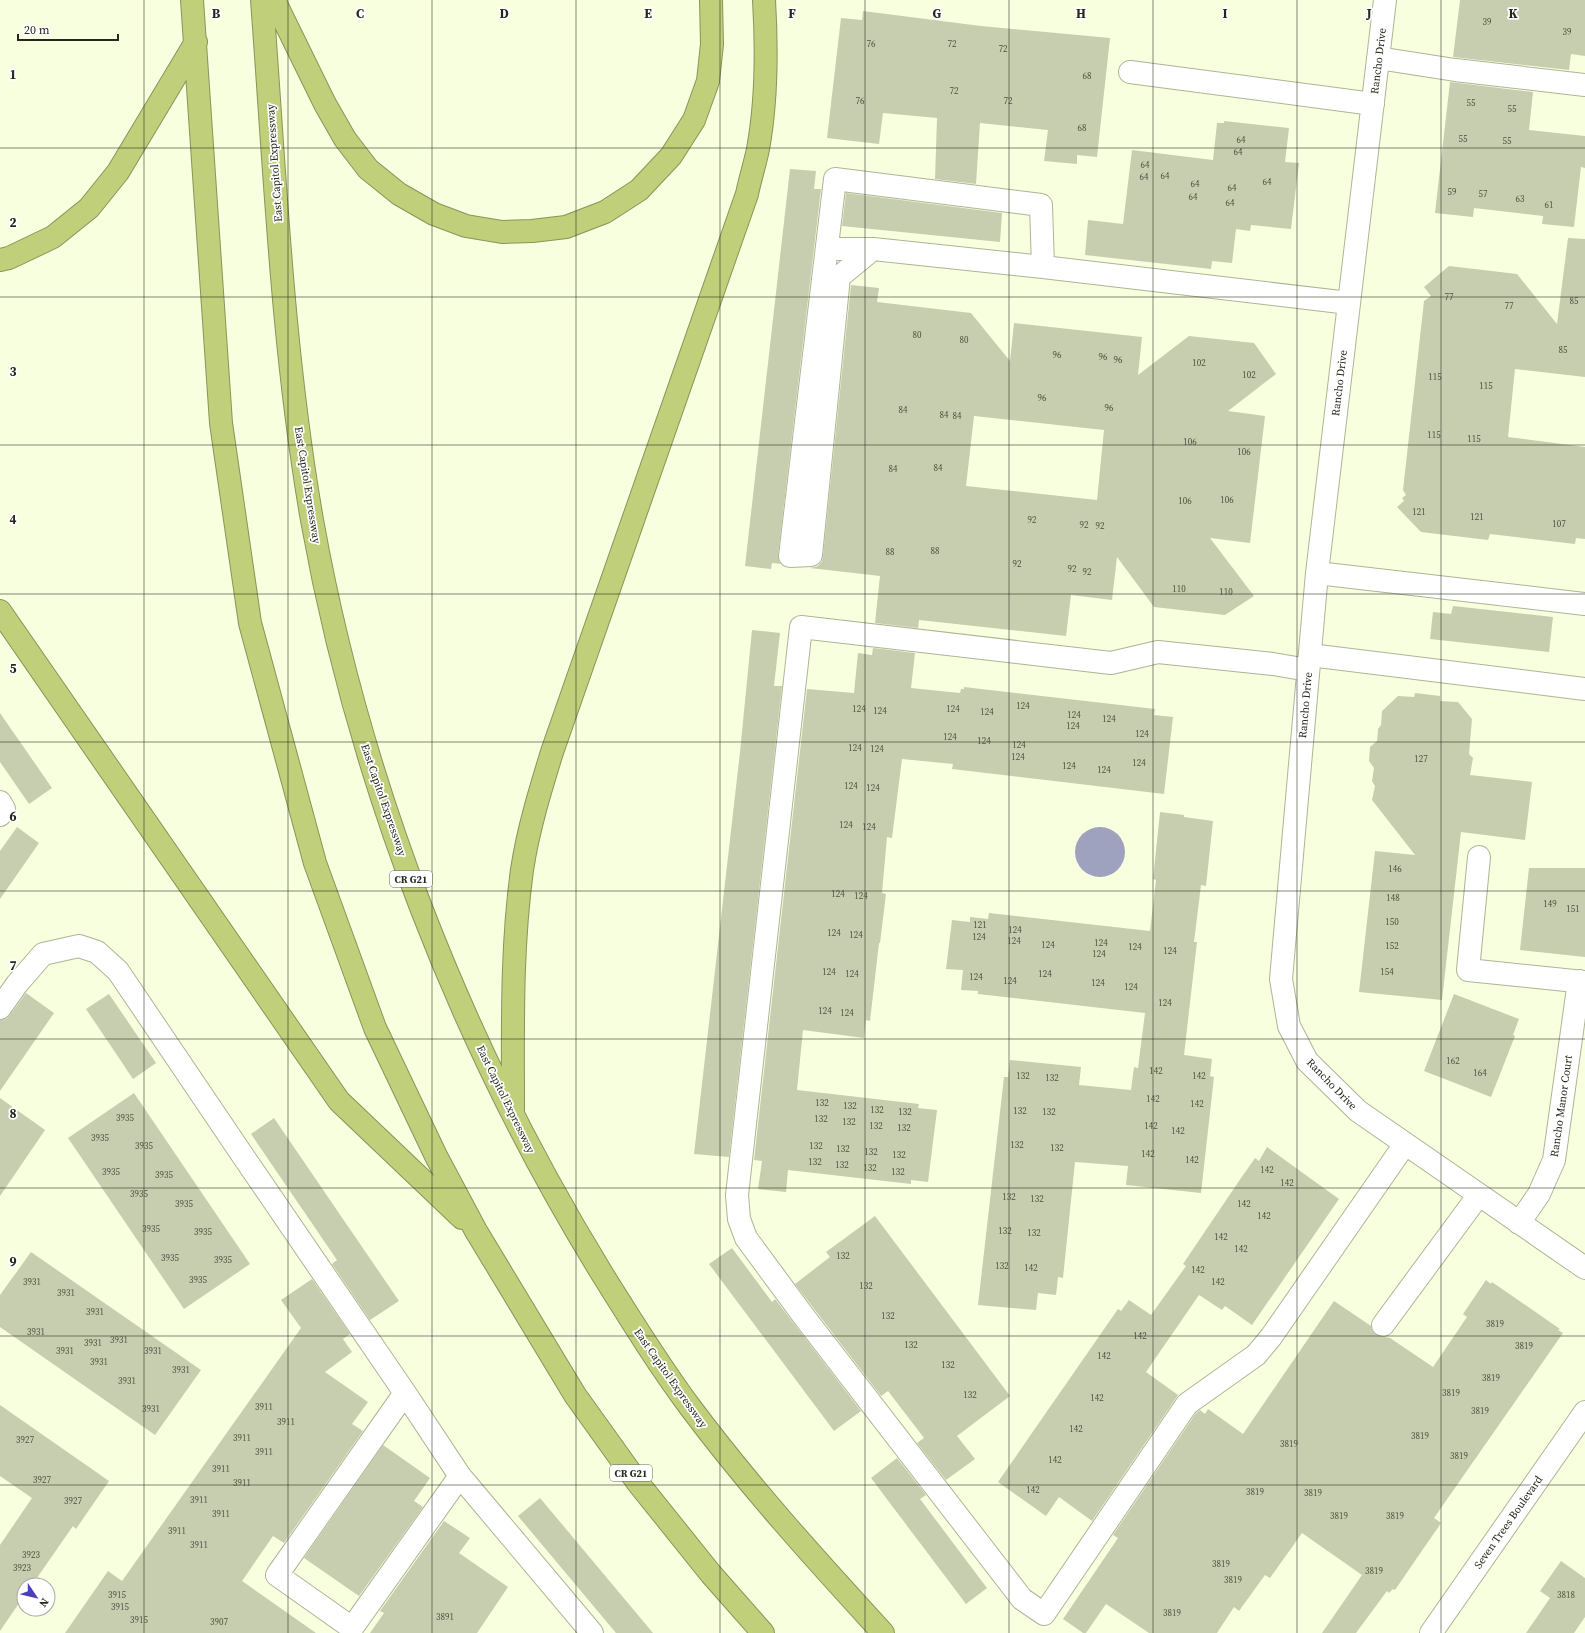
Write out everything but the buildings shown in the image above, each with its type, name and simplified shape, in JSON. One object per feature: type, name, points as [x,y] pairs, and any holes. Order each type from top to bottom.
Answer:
[{"type":"highway","name":"CR G21","points":[[192,0],[221,423],[250,623],[315,862],[375,1028],[436,1156],[476,1231],[575,1395],[638,1483],[711,1574],[763,1633]]},
{"type":"highway","name":"East Capitol Expressway","points":[[262,0],[283,295],[294,400],[312,517],[332,620],[362,735],[398,843],[437,946],[474,1033],[513,1116],[567,1217],[623,1307],[688,1405],[753,1487],[832,1578],[883,1633]]},
{"type":"highway","points":[[274,0],[325,104],[345,139],[368,169],[399,194],[434,214],[466,226],[502,232],[532,231],[566,227],[605,212],[639,190],[671,156],[694,120],[708,81],[712,44],[711,0]]},
{"type":"highway","points":[[513,1116],[513,985],[516,922],[522,869],[534,809],[552,752],[747,194],[758,149],[764,99],[766,54],[764,0]]},
{"type":"highway","points":[[0,260],[9,258],[53,237],[89,208],[118,172],[196,42]]},
{"type":"highway","points":[[0,611],[339,1101],[476,1231]]},
{"type":"street","name":"Rancho Drive","points":[[1385,0],[1317,573],[1281,979],[1289,1026],[1307,1061],[1358,1111],[1478,1196],[1585,1268]]},
{"type":"street","points":[[1378,58],[1455,70],[1585,85]]},
{"type":"street","points":[[1130,72],[1373,104]]},
{"type":"street","points":[[873,249],[839,277],[827,311],[790,556],[811,555],[827,311],[826,249],[835,179],[1041,204],[1043,267]]},
{"type":"street","points":[[826,249],[873,249],[1043,267],[1349,303]]},
{"type":"street","points":[[1317,573],[1585,604]]},
{"type":"street","points":[[1405,1144],[1271,1337],[1256,1355],[1187,1404],[1044,1614],[1022,1599],[805,1318],[746,1238],[738,1219],[737,1195],[801,627],[1111,663],[1158,652],[1273,664],[1309,662],[1585,689]]},
{"type":"street","points":[[0,802],[4,809],[0,815]]},
{"type":"street","name":"Rancho Manor Court","points":[[1479,857],[1468,970],[1582,981],[1554,1160],[1539,1194],[1519,1223]]},
{"type":"street","points":[[0,1008],[17,984],[43,954],[79,946],[97,952],[118,971],[405,1392],[460,1476],[592,1633]]},
{"type":"street","points":[[1382,1325],[1478,1196]]},
{"type":"street","points":[[405,1392],[276,1575],[352,1628],[460,1476]]},
{"type":"street","name":"Seven Trees Boulevard","points":[[1431,1633],[1585,1412]]},
{"type":"water","points":[[1100,827],[1109,829],[1120,838],[1125,852],[1123,861],[1114,872],[1100,877],[1091,875],[1080,866],[1075,852],[1077,843],[1086,832]]}]
